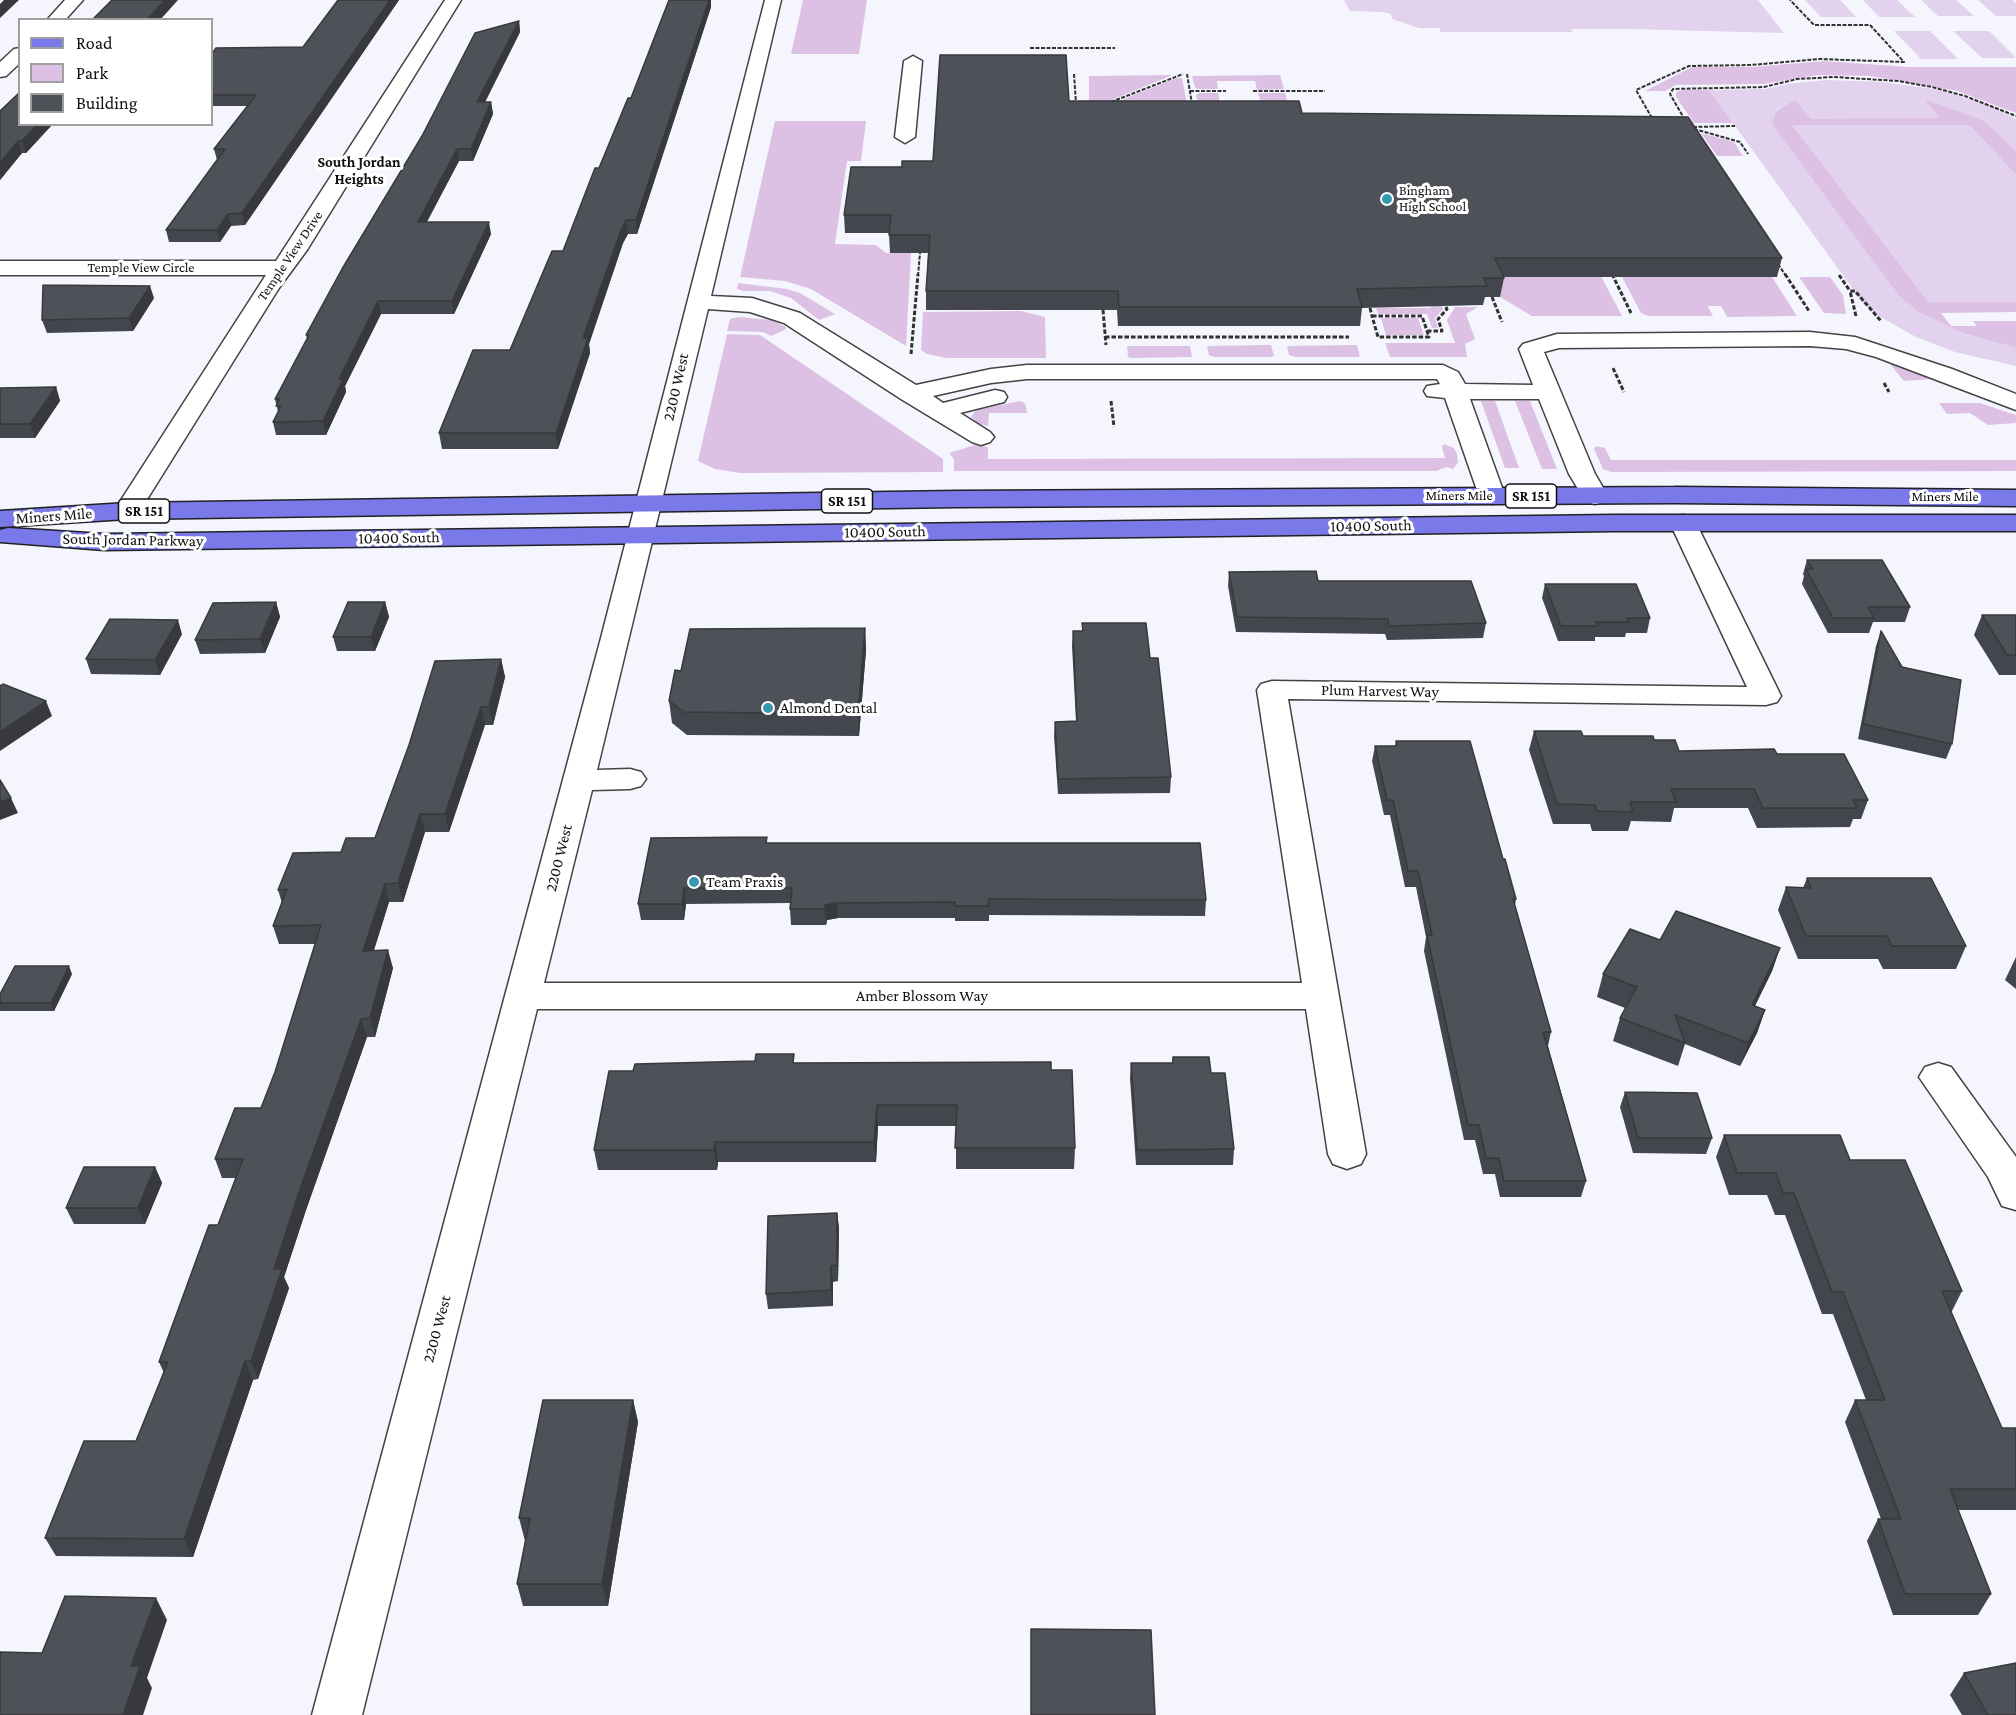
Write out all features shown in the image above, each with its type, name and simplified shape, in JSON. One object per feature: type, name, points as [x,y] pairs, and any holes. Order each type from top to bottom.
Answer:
[{"type":"main road","name":"Miners Mile","points":[[1045,499],[1492,496],[2016,498]]},
{"type":"main road","name":"10400 South","points":[[288,508],[1045,499]]},
{"type":"main road","name":"Miners Mile","points":[[0,519],[127,511],[288,508]]},
{"type":"main road","name":"Miners Mile","points":[[1504,525],[2016,523]]},
{"type":"main road","name":"10400 South","points":[[265,540],[640,536],[953,540],[1504,525]]},
{"type":"main road","name":"South Jordan Parkway","points":[[0,536],[104,542],[265,540]]},
{"type":"street","points":[[57,18],[75,0]]},
{"type":"street","name":"Temple View Drive","points":[[127,511],[453,0]]},
{"type":"street","name":"2200 West","points":[[337,1715],[579,780],[773,0]]},
{"type":"street","points":[[0,72],[18,55]]},
{"type":"street","points":[[905,137],[913,61]]},
{"type":"street","name":"Temple View Circle","points":[[0,268],[283,268]]},
{"type":"street","points":[[697,302],[752,304],[792,318],[981,437]]},
{"type":"street","points":[[1595,496],[1582,474],[1531,349],[1557,341],[1810,339],[1847,342],[1884,352],[2016,403]]},
{"type":"street","points":[[910,394],[991,376],[1027,372],[1436,372],[1449,374],[1492,496]]},
{"type":"street","points":[[939,411],[984,399],[1038,392],[1548,392]]},
{"type":"street","name":"Plum Harvest Way","points":[[1347,1154],[1272,690],[1766,696],[1683,523]]},
{"type":"street","points":[[579,780],[630,779]]},
{"type":"street","name":"Amber Blossom Way","points":[[524,996],[1321,996]]},
{"type":"street","points":[[1938,1077],[2003,1169],[2016,1195]]},
{"type":"path","points":[[1652,118],[1636,90],[1689,66],[1751,65],[1819,59],[1904,62],[1870,25],[1814,25],[1790,0]]},
{"type":"path","points":[[1030,48],[1115,48]]},
{"type":"path","points":[[1074,74],[1077,105]]},
{"type":"path","points":[[1109,102],[1185,74],[1194,114]]},
{"type":"path","points":[[1696,137],[1670,94],[1673,89],[1764,87],[1797,79],[1834,77],[1898,81],[1965,96],[2016,116]]},
{"type":"path","points":[[1253,91],[1325,91]]},
{"type":"path","points":[[1190,92],[1226,92]]},
{"type":"path","points":[[1690,127],[1735,126]]},
{"type":"path","points":[[1690,127],[1740,142],[1748,154]]},
{"type":"path","points":[[911,354],[920,253]]},
{"type":"path","points":[[1778,264],[1809,312]]},
{"type":"path","points":[[1611,273],[1635,322]]},
{"type":"path","points":[[1839,275],[1850,291],[1853,312],[1858,319],[1851,319]]},
{"type":"path","points":[[1850,291],[1855,291],[1878,320]]},
{"type":"path","points":[[1492,297],[1502,322]]},
{"type":"path","points":[[1427,331],[1442,331],[1438,319],[1447,309],[1445,305]]},
{"type":"path","points":[[1370,308],[1372,316],[1378,338],[1430,338],[1422,316],[1372,316]]},
{"type":"path","points":[[1103,310],[1106,353]]},
{"type":"path","points":[[1105,337],[1348,337]]},
{"type":"path","points":[[1612,367],[1624,392]]},
{"type":"path","points":[[1111,401],[1114,427]]},
{"type":"green space","points":[[803,0],[867,0],[859,54],[791,54]]},
{"type":"green space","points":[[1824,61],[1909,67],[2016,67],[2016,113],[1957,91],[1870,76],[1818,75],[1764,84],[1676,85],[1665,91],[1645,91],[1692,67],[1753,67]]},
{"type":"green space","points":[[1173,75],[1092,108],[1089,107],[1089,76]]},
{"type":"green space","points":[[1280,75],[1284,89],[1257,90],[1255,81],[1217,81],[1218,89],[1197,89],[1192,76]]},
{"type":"green space","points":[[1176,78],[1182,78],[1188,109],[1099,109]]},
{"type":"green space","points":[[1709,90],[1733,123],[1694,123],[1676,97],[1676,92]]},
{"type":"green space","points":[[1218,93],[1220,103],[1261,103],[1258,93],[1285,93],[1290,110],[1199,109],[1196,95]]},
{"type":"green space","points":[[1795,99],[1939,118],[1923,99],[1937,102],[1985,121],[2016,151],[2016,175],[1969,125],[1793,126],[1929,302],[2016,302],[2016,312],[1941,313],[1951,326],[1977,326],[1973,321],[2016,321],[2016,348],[1962,333],[1918,312],[1900,297],[1773,129],[1771,123],[1776,111]]},
{"type":"green space","points":[[775,121],[866,121],[861,161],[847,161],[835,244],[876,245],[886,253],[911,253],[906,346],[811,289],[785,281],[740,277]]},
{"type":"green space","points":[[1701,133],[1734,142],[1743,156],[1717,156]]},
{"type":"green space","points":[[1601,276],[1622,316],[1532,316],[1500,297],[1492,277]]},
{"type":"green space","points":[[1622,277],[1772,277],[1797,316],[1727,317],[1721,306],[1708,306],[1713,316],[1648,316],[1641,313]]},
{"type":"green space","points":[[1799,277],[1830,277],[1843,295],[1846,314],[1824,313]]},
{"type":"green space","points":[[738,283],[787,289],[800,293],[835,314],[819,320],[791,298],[770,291],[743,291],[737,289]]},
{"type":"green space","points":[[1430,305],[1441,305],[1443,309],[1435,318],[1438,328],[1432,328],[1427,314],[1378,314],[1376,308],[1431,308]]},
{"type":"green space","points":[[1455,307],[1478,307],[1466,314],[1475,339],[1465,344],[1467,357],[1390,357],[1385,343],[1455,343],[1447,320]]},
{"type":"green space","points":[[1021,311],[1045,317],[1046,358],[946,358],[927,354],[921,350],[923,312]]},
{"type":"green space","points":[[739,317],[771,320],[786,327],[785,330],[771,336],[763,332],[727,331],[730,319]]},
{"type":"green space","points":[[1381,318],[1418,318],[1424,335],[1386,335]]},
{"type":"green space","points":[[727,334],[760,335],[943,459],[943,472],[740,473],[715,469],[698,461]]},
{"type":"green space","points":[[1271,345],[1274,356],[1270,357],[1214,357],[1209,355],[1207,346]]},
{"type":"green space","points":[[1357,345],[1360,357],[1295,357],[1289,355],[1287,346]]},
{"type":"green space","points":[[1127,346],[1190,346],[1192,357],[1131,358],[1128,357]]},
{"type":"green space","points":[[1889,363],[1934,379],[1904,381]]},
{"type":"green space","points":[[1020,401],[1025,403],[1027,413],[989,413],[988,426],[979,424],[971,417],[976,410]]},
{"type":"green space","points":[[1481,401],[1495,401],[1519,468],[1505,468]]},
{"type":"green space","points":[[1515,401],[1530,401],[1557,469],[1542,469]]},
{"type":"green space","points":[[1939,403],[1980,403],[2016,415],[2016,423],[1988,425],[1970,413],[1947,414]]},
{"type":"green space","points":[[1444,444],[1454,448],[1458,463],[1453,469],[1447,467],[1436,471],[954,471],[954,459],[949,453],[975,445],[988,447],[988,459],[1445,458],[1442,447]]},
{"type":"green space","points":[[1596,446],[1605,448],[1611,460],[2016,460],[2016,471],[1611,472],[1603,469],[1594,449]]},
{"type":"shaded area","points":[[1344,0],[1758,0],[1784,33],[1630,29],[1571,29],[1573,32],[1441,32],[1439,28],[1419,28],[1392,19],[1391,14],[1383,12],[1350,11]]},
{"type":"shaded area","points":[[1805,0],[1840,0],[1856,17],[1821,17]]},
{"type":"shaded area","points":[[1863,0],[1897,0],[1915,17],[1879,17]]},
{"type":"shaded area","points":[[1921,0],[1956,0],[1974,16],[1938,16]]},
{"type":"shaded area","points":[[1978,0],[2013,0],[2016,3],[2016,16],[1996,16]]},
{"type":"shaded area","points":[[1894,31],[1930,31],[1958,59],[1921,59]]},
{"type":"shaded area","points":[[1953,31],[1989,31],[2016,58],[1982,58]]},
{"type":"shaded area","points":[[1827,80],[1883,82],[1940,90],[1991,106],[2016,119],[2016,151],[1985,121],[1924,99],[1940,118],[1811,119],[1795,100],[1776,110],[1771,123],[1900,297],[1918,312],[1962,333],[2016,348],[2016,366],[1955,352],[1916,337],[1879,316],[1863,303],[1709,90],[1765,89]]},
{"type":"shaded area","points":[[1792,125],[1969,125],[2016,175],[2016,302],[1929,302]]},
{"type":"building","points":[[112,0],[165,0],[149,18],[94,18]]},
{"type":"building","points":[[338,0],[390,0],[242,213],[228,214],[217,230],[166,230],[225,149],[214,149],[256,95],[213,95],[213,52],[216,48],[303,47]]},
{"type":"building","points":[[669,0],[709,0],[636,220],[626,220],[621,230],[583,338],[588,338],[556,433],[439,433],[473,350],[510,350],[552,251],[563,251],[595,168],[599,168],[628,98],[631,98]]},
{"type":"building","points":[[519,21],[477,102],[491,102],[471,149],[457,149],[418,222],[489,222],[452,301],[378,301],[339,379],[343,379],[323,421],[273,422],[281,406],[276,406],[280,399],[275,399],[309,335],[306,335],[342,269],[422,136],[475,33]]},
{"type":"building","points":[[940,55],[1066,55],[1069,101],[1299,101],[1302,113],[1688,117],[1782,258],[1495,258],[1504,278],[1484,278],[1487,286],[1357,289],[1362,307],[1119,307],[1118,291],[926,291],[930,235],[889,235],[891,215],[844,215],[851,167],[902,167],[902,161],[933,161]]},
{"type":"building","points":[[18,94],[18,126],[36,126],[22,141],[18,141],[0,163],[0,111]]},
{"type":"building","points":[[43,285],[150,286],[129,318],[42,320]]},
{"type":"building","points":[[56,387],[30,424],[0,424],[0,388]]},
{"type":"building","points":[[1807,560],[1882,560],[1910,607],[1868,607],[1874,618],[1833,618],[1806,569],[1813,569]]},
{"type":"building","points":[[1316,571],[1318,581],[1471,581],[1486,623],[1389,626],[1388,619],[1237,617],[1229,572]]},
{"type":"building","points":[[1545,584],[1636,584],[1650,618],[1627,618],[1629,622],[1596,622],[1598,626],[1561,626]]},
{"type":"building","points":[[276,602],[260,639],[195,640],[213,603]]},
{"type":"building","points":[[348,602],[385,602],[371,637],[333,637]]},
{"type":"building","points":[[1982,615],[2016,615],[2016,655],[2007,655]]},
{"type":"building","points":[[110,619],[178,620],[155,660],[86,659]]},
{"type":"building","points":[[1082,623],[1146,623],[1150,658],[1158,658],[1171,777],[1058,779],[1055,722],[1077,721],[1073,631],[1083,631]]},
{"type":"building","name":"Almond Dental","points":[[865,628],[858,714],[684,712],[669,701],[675,670],[681,671],[690,629]]},
{"type":"building","points":[[1881,631],[1902,667],[1961,680],[1952,744],[1863,724]]},
{"type":"building","points":[[501,659],[489,707],[481,707],[445,814],[420,814],[398,883],[385,884],[363,951],[388,950],[370,1018],[361,1019],[299,1192],[274,1269],[282,1269],[251,1361],[245,1361],[184,1539],[45,1538],[84,1441],[136,1441],[168,1362],[159,1362],[209,1225],[218,1225],[243,1159],[215,1159],[235,1108],[261,1108],[275,1072],[321,925],[273,926],[287,889],[278,890],[293,853],[341,852],[346,838],[375,838],[409,745],[435,661]]},
{"type":"building","points":[[3,684],[46,701],[0,732],[0,686]]},
{"type":"building","points":[[1534,731],[1581,731],[1583,736],[1653,736],[1654,740],[1675,740],[1679,751],[1774,749],[1777,754],[1844,754],[1868,800],[1853,800],[1857,808],[1763,808],[1754,789],[1671,789],[1676,802],[1630,802],[1633,812],[1597,811],[1595,805],[1557,804]]},
{"type":"building","points":[[1396,741],[1470,741],[1516,899],[1513,899],[1551,1032],[1543,1032],[1586,1181],[1504,1181],[1499,1158],[1486,1158],[1479,1125],[1468,1125],[1427,935],[1432,935],[1418,871],[1408,871],[1393,800],[1387,800],[1375,746],[1397,746]]},
{"type":"building","points":[[0,780],[11,798],[0,802]]},
{"type":"building","points":[[767,837],[766,843],[1200,843],[1206,900],[989,899],[988,906],[955,906],[955,902],[837,903],[825,905],[825,909],[790,909],[792,888],[684,888],[682,904],[638,904],[651,838]]},
{"type":"building","points":[[1807,878],[1931,878],[1966,946],[1892,946],[1887,936],[1806,936],[1786,887],[1811,888]]},
{"type":"building","points":[[1676,911],[1780,948],[1752,1005],[1765,1010],[1748,1043],[1675,1015],[1685,1043],[1620,1018],[1637,987],[1603,974],[1630,929],[1660,940]]},
{"type":"building","points":[[15,966],[69,966],[51,1003],[0,1003],[0,994]]},
{"type":"building","points":[[756,1054],[794,1054],[793,1063],[1051,1062],[1051,1070],[1072,1070],[1075,1148],[955,1148],[957,1105],[877,1105],[874,1142],[715,1142],[714,1150],[594,1150],[609,1071],[633,1071],[635,1064],[755,1061]]},
{"type":"building","points":[[1173,1057],[1209,1057],[1211,1073],[1225,1073],[1234,1149],[1137,1150],[1131,1063],[1173,1063]]},
{"type":"building","points":[[1625,1092],[1697,1093],[1712,1138],[1638,1138]]},
{"type":"building","points":[[1724,1135],[1840,1135],[1850,1160],[1905,1160],[1962,1291],[1942,1291],[2002,1428],[2016,1428],[2016,1489],[1950,1489],[1991,1594],[1905,1594],[1878,1519],[1901,1519],[1855,1400],[1885,1400],[1843,1292],[1832,1292],[1794,1193],[1783,1193],[1776,1173],[1737,1173]]},
{"type":"building","points":[[84,1167],[155,1167],[138,1208],[66,1208]]},
{"type":"building","points":[[837,1213],[837,1265],[831,1266],[831,1290],[766,1294],[768,1216]]},
{"type":"building","points":[[543,1400],[633,1400],[602,1584],[517,1584],[530,1518],[519,1518]]},
{"type":"building","points":[[65,1596],[156,1598],[131,1666],[140,1666],[123,1715],[0,1715],[0,1652],[42,1653]]},
{"type":"building","points":[[1031,1629],[1151,1630],[1155,1715],[1031,1715]]},
{"type":"building","points":[[2016,1663],[2016,1715],[1988,1715],[1964,1673]]},
{"type":"place","name":"Bingham High School","points":[[1387,199]]},
{"type":"place","name":"Almond Dental","points":[[768,708]]},
{"type":"place","name":"Team Praxis","points":[[694,882]]},
{"type":"district","name":"South Jordan Heights","points":[[359,170]]}]
